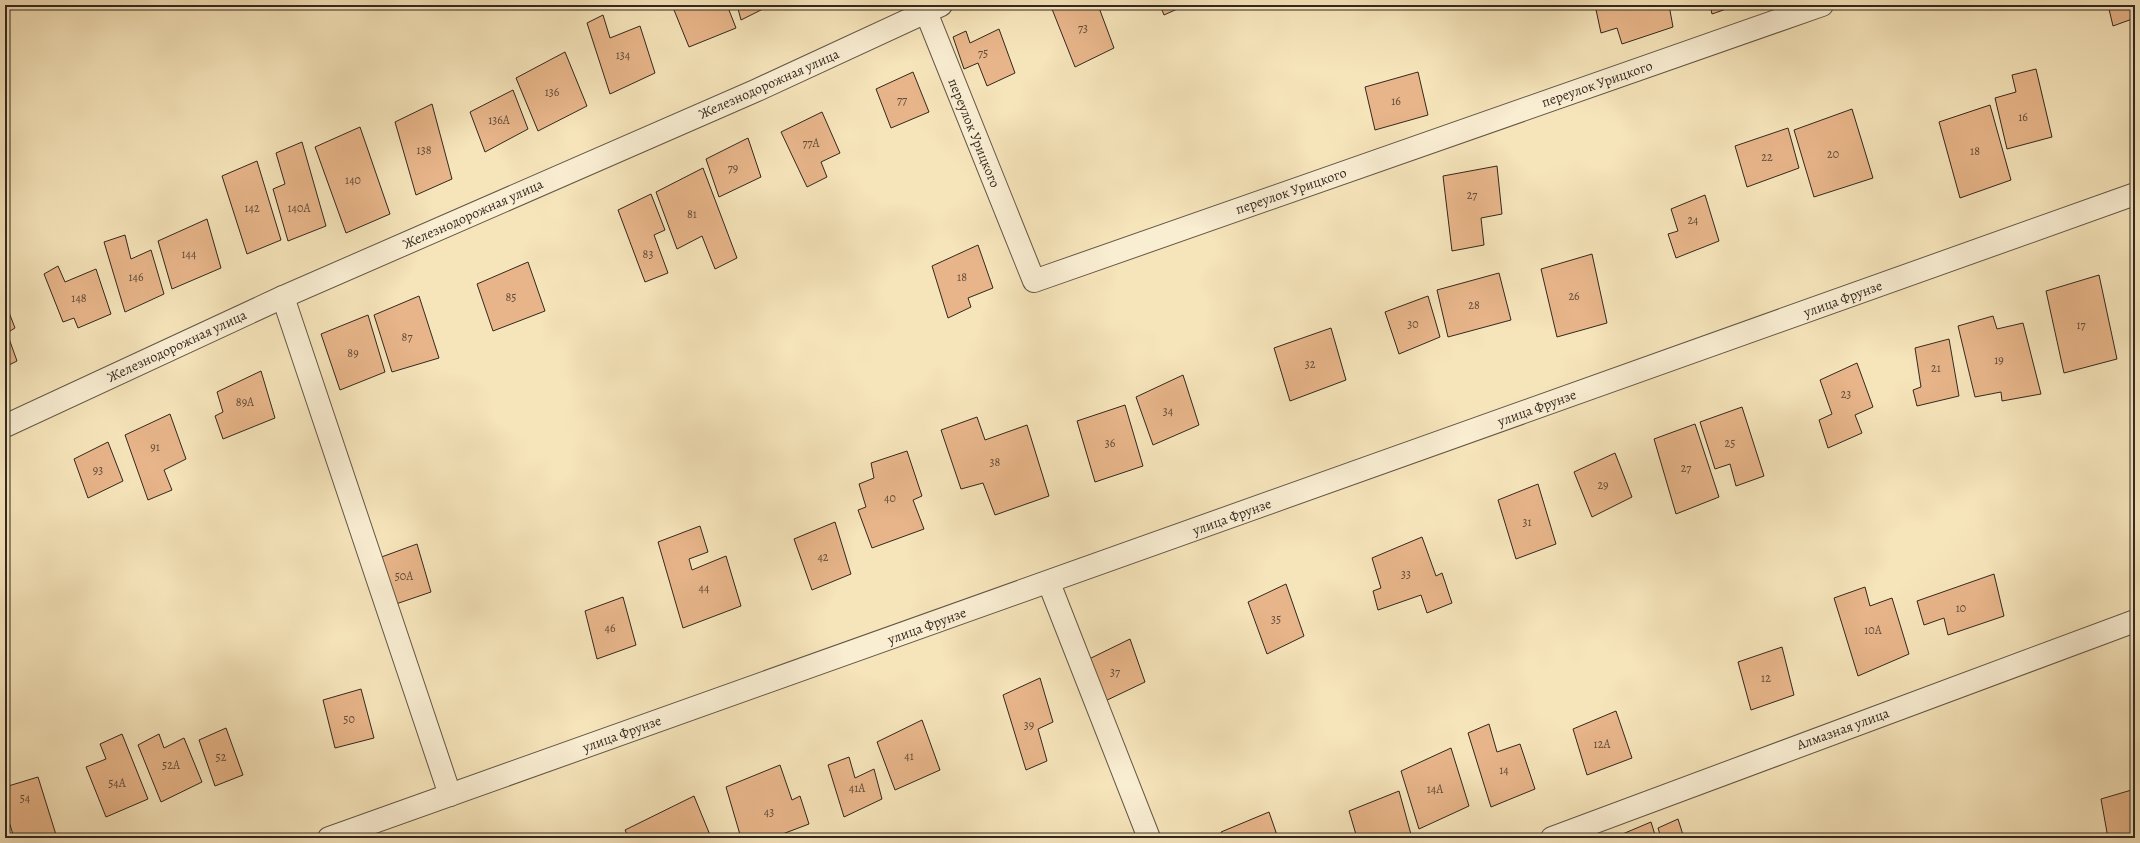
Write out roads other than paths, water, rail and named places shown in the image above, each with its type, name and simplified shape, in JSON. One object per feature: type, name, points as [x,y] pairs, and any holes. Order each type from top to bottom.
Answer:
[{"type":"street","name":"переулок Урицкого","points":[[933,8],[1034,281],[1822,5]]},
{"type":"street","name":"Железнодорожная улица","points":[[5,426],[283,297],[755,91],[933,8]]},
{"type":"street","name":"улица Фрунзе","points":[[329,838],[1049,583],[2135,194]]},
{"type":"street","points":[[283,297],[450,796]]},
{"type":"street","points":[[1049,583],[1149,838]]},
{"type":"street","name":"Алмазная улица","points":[[1552,838],[2135,621]]}]
